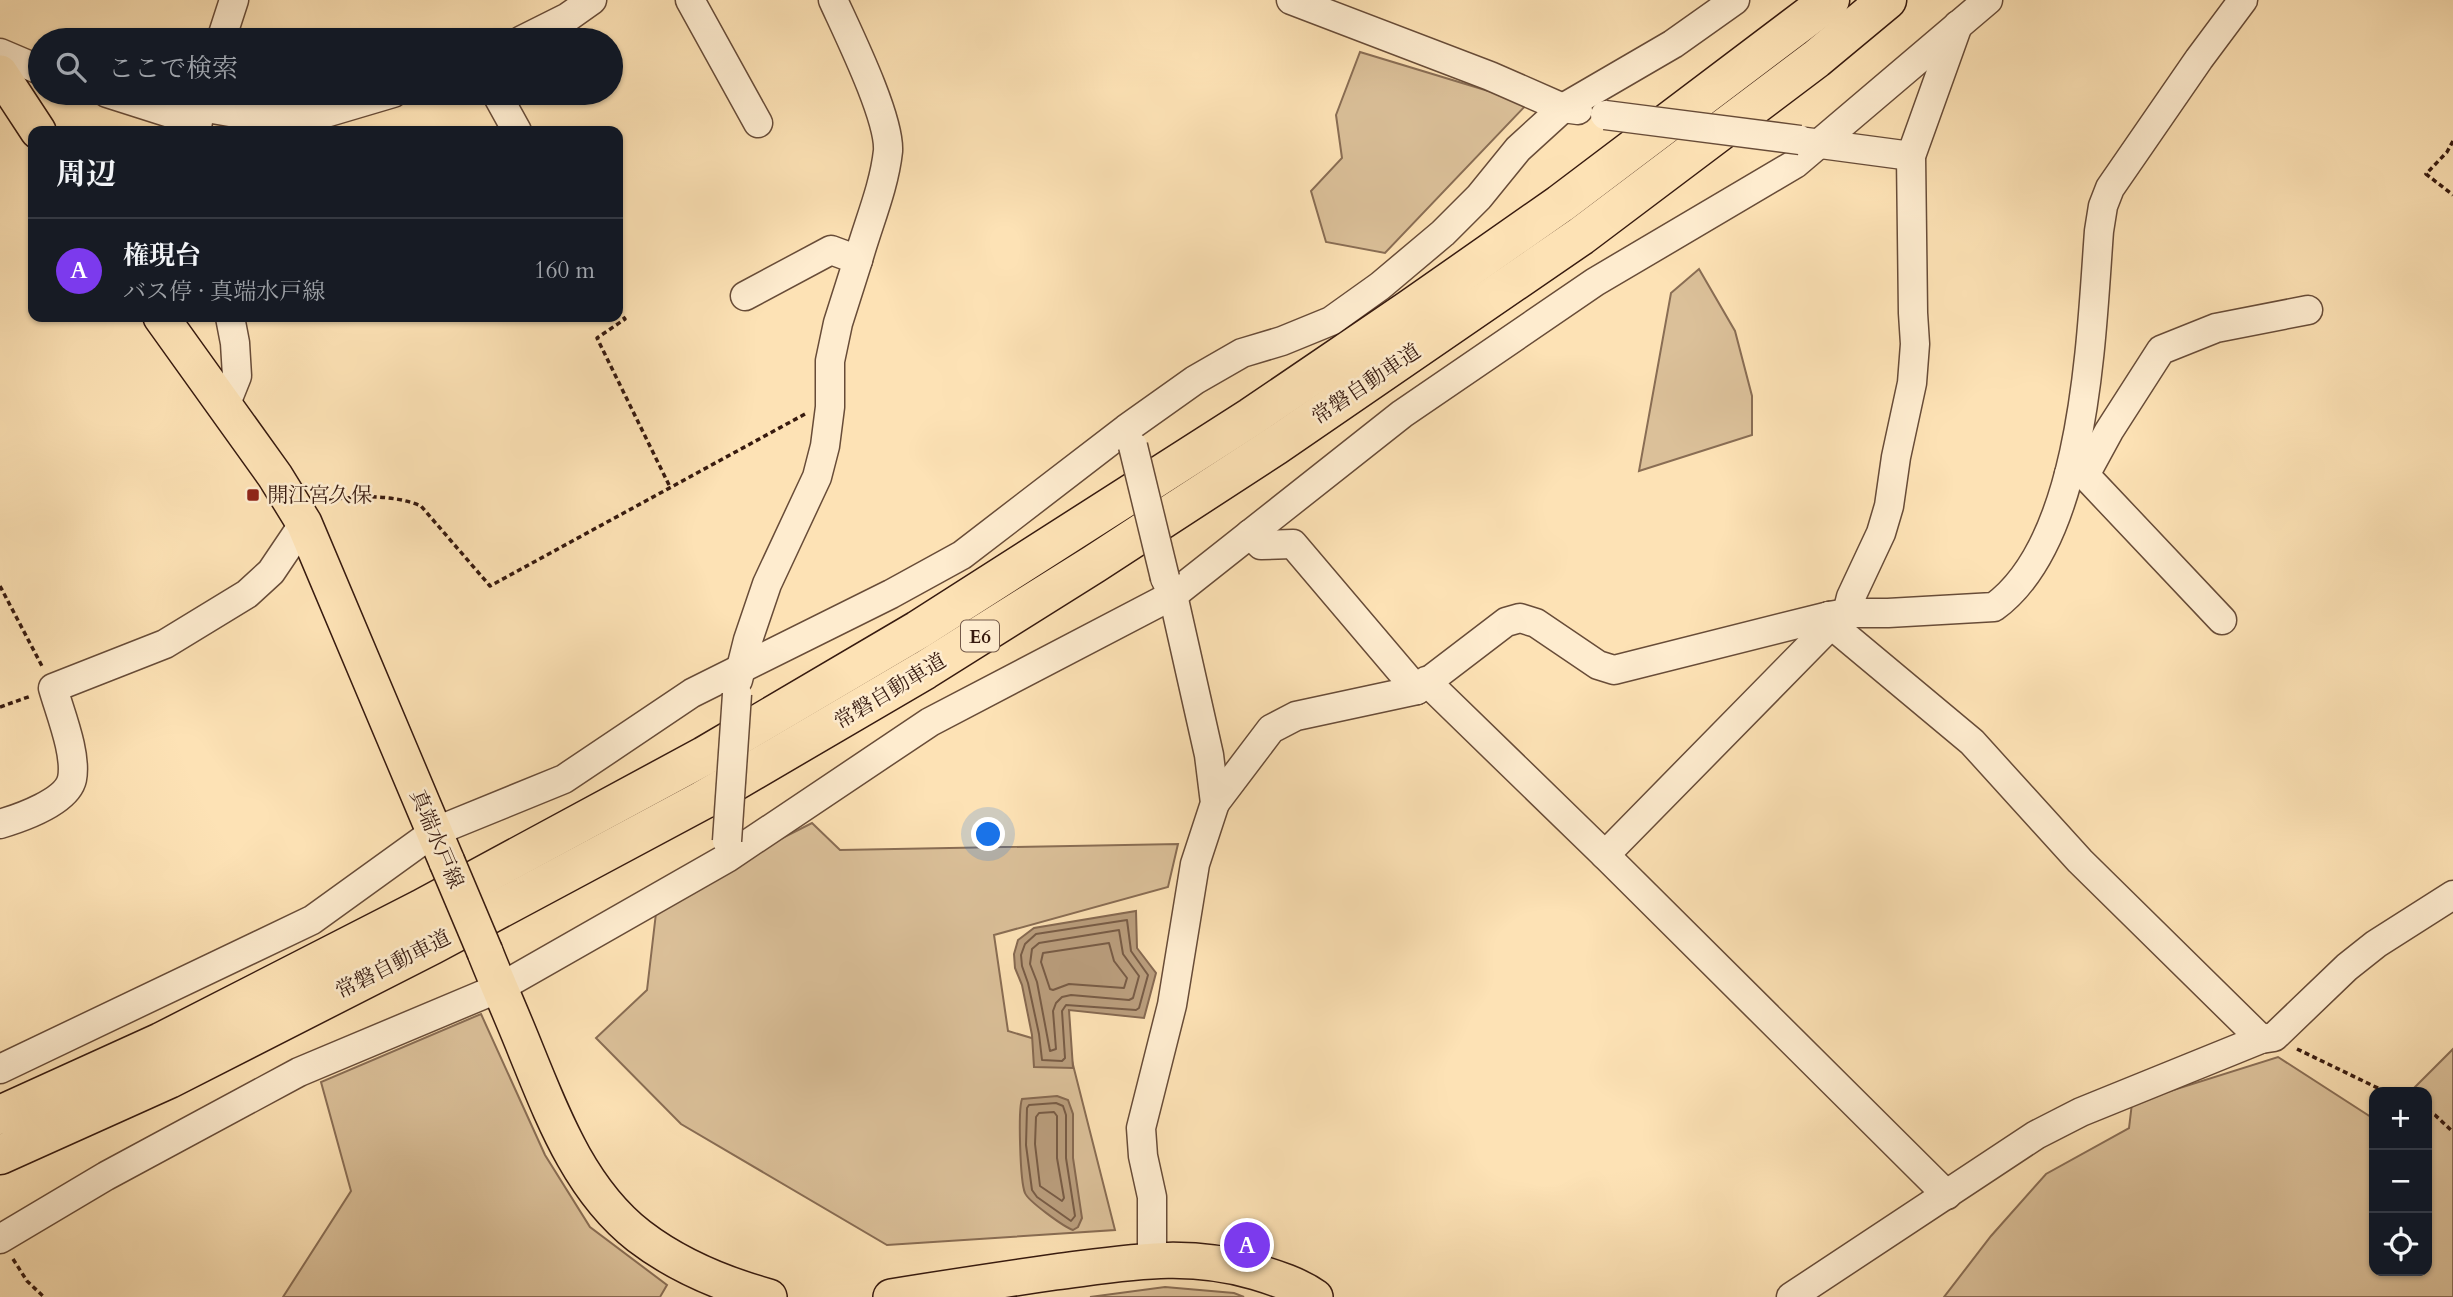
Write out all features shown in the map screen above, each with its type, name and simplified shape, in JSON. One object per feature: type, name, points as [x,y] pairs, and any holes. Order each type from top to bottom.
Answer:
[{"type":"highway","name":"常磐自動車道","points":[[0,1115],[161,1042],[421,909],[704,756],[918,630],[1251,417],[1410,309],[1560,204],[1830,0]]},
{"type":"highway","name":"常磐自動車道","points":[[0,1155],[169,1079],[432,945],[703,800],[925,670],[1275,446],[1558,251],[1816,59],[1887,0]]},
{"type":"main road","points":[[0,73],[35,126]]},
{"type":"main road","name":"真端水戸線","points":[[165,322],[300,516],[553,1116],[575,1160],[601,1197],[638,1235],[703,1276],[752,1295]]},
{"type":"main road","points":[[891,1297],[1152,1259],[1216,1261],[1269,1276],[1315,1297]]},
{"type":"street","points":[[224,28],[234,0]]},
{"type":"street","points":[[546,28],[592,0]]},
{"type":"street","points":[[690,0],[758,123]]},
{"type":"street","points":[[727,850],[738,682],[767,584],[817,477],[825,446],[830,401],[830,361],[838,323],[883,182],[888,148],[885,127],[833,0]]},
{"type":"street","points":[[1291,0],[1490,76],[1563,108],[1911,156]]},
{"type":"street","points":[[0,1069],[312,920],[564,779],[692,693],[738,682],[962,555],[1130,438],[1195,380],[1242,353],[1282,341],[1331,321],[1380,286],[1443,233],[1479,197],[1518,149],[1563,108],[1673,44],[1735,0]]},
{"type":"street","points":[[0,1239],[106,1176],[299,1072],[499,988],[727,850],[930,722],[999,688],[1169,586],[1250,534],[1402,414],[1595,282],[1795,164],[1810,142],[1988,0]]},
{"type":"street","points":[[2077,474],[2103,206],[2109,188],[2243,0]]},
{"type":"street","points":[[1605,855],[1824,632],[1851,597],[1881,533],[1889,506],[1898,446],[1912,383],[1915,344],[1911,156],[1959,24]]},
{"type":"street","points":[[0,53],[28,65]]},
{"type":"street","points":[[163,105],[200,113],[265,118],[313,117],[353,105]]},
{"type":"street","points":[[503,105],[514,126]]},
{"type":"street","points":[[745,296],[831,250],[858,260]]},
{"type":"street","points":[[1152,1259],[1152,1196],[1143,1156],[1142,1128],[1172,1005],[1195,864],[1215,803],[1272,729],[1296,716],[1421,685],[1506,622],[1520,618],[1536,623],[1598,665],[1614,670],[1838,614],[1994,607],[2007,597],[2043,548],[2077,474],[2109,431],[2161,350],[2216,328],[2308,310]]},
{"type":"street","points":[[225,406],[237,376],[231,322]]},
{"type":"street","points":[[1130,438],[1209,755],[1215,803]]},
{"type":"street","points":[[2077,474],[2222,620]]},
{"type":"street","points":[[0,824],[29,815],[61,795],[72,782],[73,761],[53,688],[165,644],[247,594],[271,572],[300,516]]},
{"type":"street","points":[[1250,534],[1261,545],[1293,544],[1421,685],[1605,855],[1947,1195]]},
{"type":"street","points":[[1838,614],[1839,631],[1972,742],[2080,861],[2268,1038]]},
{"type":"street","points":[[1791,1297],[2036,1135],[2081,1112],[2268,1038],[2376,944],[2453,895]]},
{"type":"path","points":[[2453,141],[2447,152],[2426,174],[2453,195]]},
{"type":"path","points":[[621,322],[597,338],[670,487]]},
{"type":"path","points":[[300,516],[341,497],[407,499],[421,506],[490,586],[830,401]]},
{"type":"path","points":[[0,586],[53,688],[0,707]]},
{"type":"path","points":[[2268,1038],[2375,1087]]},
{"type":"path","points":[[2432,1114],[2453,1132]]},
{"type":"path","points":[[0,1239],[27,1282],[44,1297]]},
{"type":"shaded area","points":[[1360,52],[1528,103],[1385,253],[1326,242],[1311,191],[1342,158],[1336,115]]},
{"type":"shaded area","points":[[1699,269],[1735,331],[1752,396],[1752,435],[1639,471],[1671,293]]},
{"type":"shaded area","points":[[812,823],[840,850],[1178,844],[1168,887],[994,935],[1008,1031],[1069,1049],[1115,1230],[887,1245],[681,1124],[596,1038],[647,990],[656,913],[737,861]]},
{"type":"shaded area","points":[[481,1014],[545,1155],[590,1227],[667,1285],[660,1297],[283,1297],[351,1191],[321,1082]]},
{"type":"shaded area","points":[[2453,1049],[2453,1297],[1944,1297],[1991,1236],[2046,1174],[2129,1128],[2132,1103],[2278,1057],[2369,1116],[2369,1276],[2432,1276],[2432,1087],[2415,1087]]},
{"type":"shaded area","points":[[1165,1287],[1234,1293],[1244,1297],[1090,1297]]},
{"type":"water","points":[[1136,911],[1137,948],[1156,973],[1144,1018],[1069,1010],[1073,1068],[1034,1067],[1032,1035],[1022,985],[1015,968],[1014,954],[1018,940],[1034,928]]},
{"type":"water","points":[[1057,1096],[1068,1100],[1073,1114],[1073,1158],[1082,1218],[1078,1227],[1073,1230],[1028,1197],[1022,1175],[1022,1099]]},
{"type":"place","name":"開江宮久保","points":[[253,495]]},
{"type":"place","name":"権現台","points":[[1247,1245]]}]
